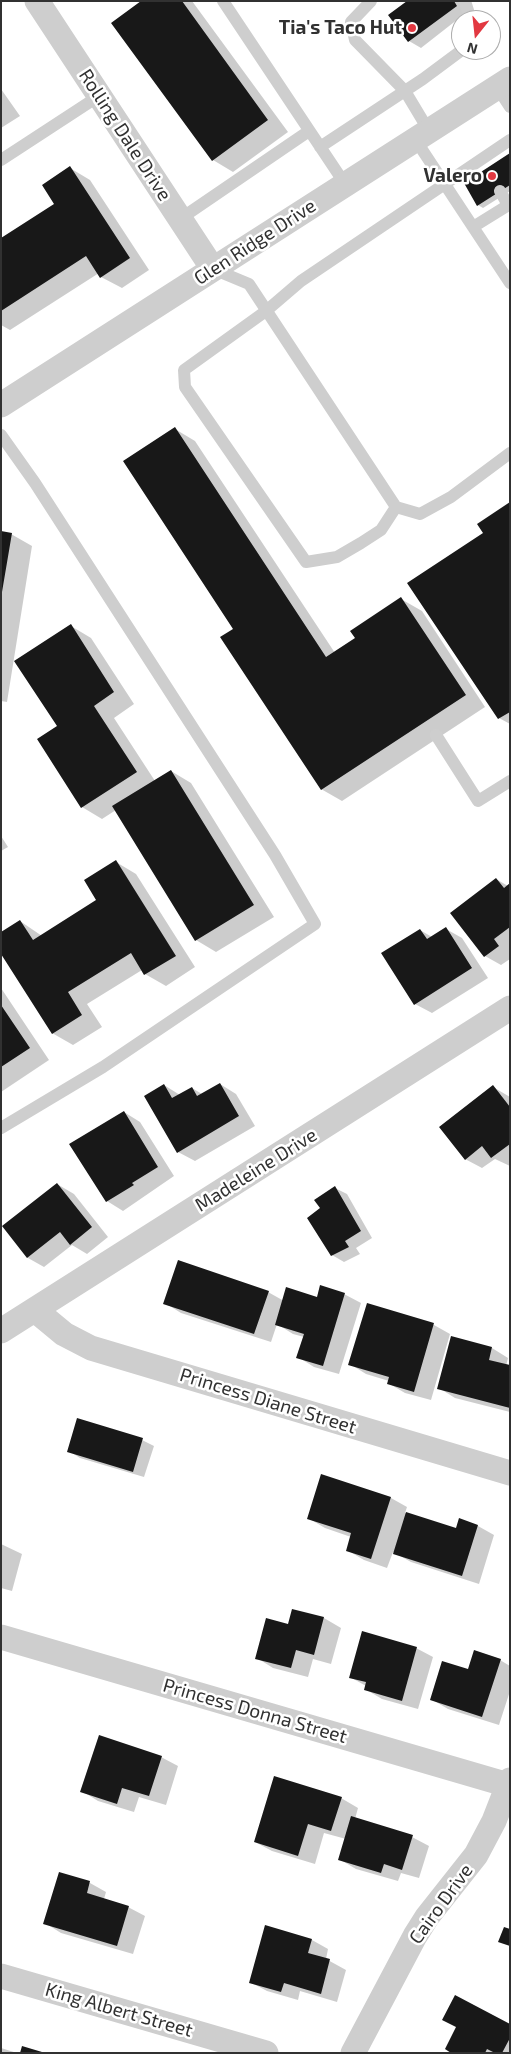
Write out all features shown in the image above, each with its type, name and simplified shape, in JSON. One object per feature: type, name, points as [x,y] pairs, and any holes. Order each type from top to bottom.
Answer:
[{"type":"street","name":"Rolling Dale Drive","points":[[40,2],[99,96],[213,269]]},
{"type":"street","name":"Glen Ridge Drive","points":[[1,406],[422,135],[506,91]]},
{"type":"street","name":"Madeleine Drive","points":[[1,1331],[510,1008]]},
{"type":"street","name":"Princess Diane Street","points":[[35,1310],[64,1334],[91,1348],[510,1473]]},
{"type":"street","name":"Princess Donna Street","points":[[1,1637],[509,1783]]},
{"type":"street","name":"Cairo Drive","points":[[353,2053],[419,1930],[476,1856],[494,1822],[509,1783]]},
{"type":"street","name":"King Albert Street","points":[[1,1976],[266,2053]]},
{"type":"lane","points":[[223,1],[345,184]]},
{"type":"lane","points":[[371,1],[351,22],[355,40],[404,91],[444,184],[510,283]]},
{"type":"lane","points":[[320,147],[423,79],[451,58]]},
{"type":"lane","points":[[1,160],[99,96]]},
{"type":"lane","points":[[180,220],[309,131]]},
{"type":"lane","points":[[396,507],[381,530],[361,543],[337,557],[306,562],[185,387],[184,370],[266,311],[301,282],[444,184],[482,164],[507,146]]},
{"type":"lane","points":[[472,227],[509,204],[500,191]]},
{"type":"lane","points":[[213,269],[249,284],[396,507],[420,514],[451,497],[510,453]]},
{"type":"lane","points":[[1,435],[35,482],[276,854],[315,924],[102,1067],[1,1128]]},
{"type":"lane","points":[[436,735],[478,801],[510,782]]},
{"type":"building","points":[[141,1],[182,1],[268,120],[212,161],[111,23]]},
{"type":"building","name":"Tia's Taco Hut","points":[[407,1],[454,1],[457,6],[408,42],[388,15]]},
{"type":"building","name":"Valero","points":[[510,153],[510,185],[477,206],[464,183]]},
{"type":"building","points":[[70,166],[130,258],[100,278],[86,256],[1,311],[1,238],[54,204],[42,185]]},
{"type":"building","points":[[175,427],[326,657],[355,638],[350,631],[401,597],[466,695],[321,790],[220,637],[233,629],[123,461]]},
{"type":"building","points":[[510,502],[510,712],[498,719],[407,583],[483,533],[477,524]]},
{"type":"building","points":[[1,531],[12,533],[2,592],[1,592]]},
{"type":"building","points":[[71,624],[114,692],[94,706],[137,772],[81,808],[37,739],[57,726],[14,661]]},
{"type":"building","points":[[171,770],[254,905],[195,941],[112,806]]},
{"type":"building","points":[[116,860],[176,956],[144,975],[131,953],[68,992],[82,1015],[52,1034],[1,954],[1,932],[20,920],[33,940],[96,900],[84,880]]},
{"type":"building","points":[[496,878],[504,888],[510,883],[510,927],[494,939],[499,946],[484,957],[450,913]]},
{"type":"building","points":[[446,927],[472,968],[414,1005],[381,953],[420,929],[427,939]]},
{"type":"building","points":[[1,1005],[30,1048],[1,1067]]},
{"type":"building","points":[[220,1083],[239,1116],[177,1153],[144,1096],[164,1084],[172,1098],[192,1087],[197,1096]]},
{"type":"building","points":[[493,1085],[510,1107],[510,1144],[491,1158],[482,1146],[465,1160],[439,1127]]},
{"type":"building","points":[[124,1111],[158,1167],[132,1183],[134,1185],[106,1202],[69,1144]]},
{"type":"building","points":[[57,1183],[92,1227],[70,1245],[60,1232],[27,1258],[2,1226]]},
{"type":"building","points":[[335,1186],[361,1231],[345,1241],[349,1247],[331,1256],[307,1218],[320,1208],[314,1200]]},
{"type":"building","points":[[178,1260],[269,1291],[254,1334],[163,1304]]},
{"type":"building","points":[[320,1285],[345,1293],[323,1366],[296,1358],[304,1334],[275,1325],[286,1287],[317,1297]]},
{"type":"building","points":[[367,1303],[434,1323],[414,1392],[387,1384],[389,1377],[348,1365]]},
{"type":"building","points":[[451,1336],[492,1347],[489,1360],[510,1365],[510,1408],[437,1389]]},
{"type":"building","points":[[77,1418],[143,1438],[133,1472],[67,1452]]},
{"type":"building","points":[[321,1474],[391,1497],[371,1559],[346,1551],[351,1533],[307,1519]]},
{"type":"building","points":[[406,1512],[456,1528],[459,1518],[478,1525],[462,1576],[393,1554]]},
{"type":"building","points":[[292,1609],[324,1617],[314,1655],[296,1650],[291,1668],[255,1659],[266,1618],[288,1624]]},
{"type":"building","points":[[362,1631],[417,1647],[402,1701],[364,1690],[366,1682],[349,1678]]},
{"type":"building","points":[[474,1650],[501,1659],[482,1717],[430,1700],[442,1661],[468,1669]]},
{"type":"building","points":[[99,1735],[162,1756],[149,1796],[122,1788],[117,1804],[80,1792]]},
{"type":"building","points":[[274,1776],[342,1797],[331,1831],[308,1824],[298,1856],[254,1842]]},
{"type":"building","points":[[351,1816],[413,1835],[402,1870],[384,1864],[381,1873],[338,1860]]},
{"type":"building","points":[[59,1872],[90,1881],[87,1893],[129,1906],[117,1946],[43,1924]]},
{"type":"building","points":[[265,1925],[312,1939],[308,1953],[330,1959],[321,1994],[284,1983],[281,1992],[249,1983]]},
{"type":"building","points":[[504,1927],[510,1929],[510,1946],[498,1942]]},
{"type":"building","points":[[455,1995],[510,2024],[510,2038],[502,2053],[495,2053],[487,2049],[485,2053],[451,2053],[445,2049],[456,2027],[442,2020]]},
{"type":"building","points":[[22,2046],[42,2052],[42,2053],[20,2053]]},
{"type":"place","name":"Tia's Taco Hut","points":[[412,28]]},
{"type":"place","name":"Valero","points":[[492,176]]}]
